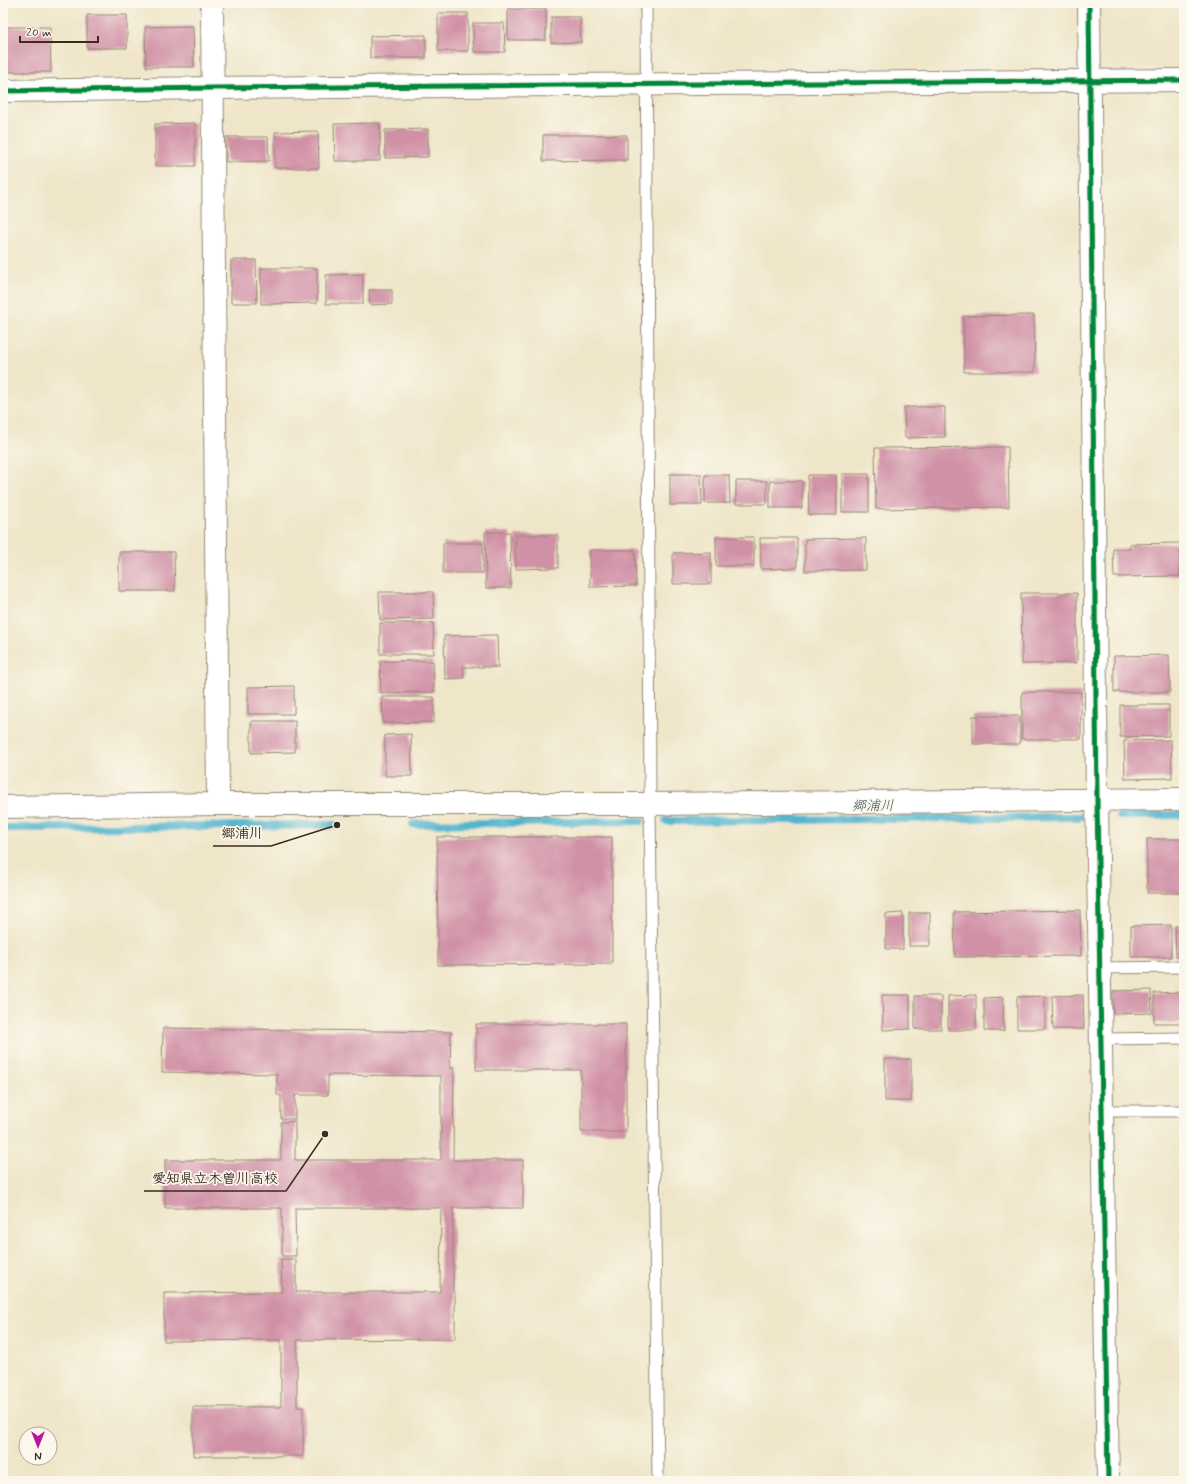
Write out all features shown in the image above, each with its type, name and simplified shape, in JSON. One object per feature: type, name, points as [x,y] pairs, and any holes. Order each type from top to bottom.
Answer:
[{"type":"street","points":[[212,3],[218,804]]},
{"type":"street","points":[[1089,3],[1097,800],[1108,1481]]},
{"type":"street","points":[[3,91],[1184,80]]},
{"type":"street","points":[[3,807],[218,804],[650,804],[1184,799]]},
{"type":"lane","points":[[646,3],[650,804],[658,1481]]},
{"type":"lane","points":[[1100,968],[1184,967]]},
{"type":"lane","points":[[1101,1039],[1184,1038]]},
{"type":"lane","points":[[1102,1111],[1184,1111]]},
{"type":"building","points":[[508,9],[546,9],[546,40],[508,40]]},
{"type":"building","points":[[438,13],[468,13],[468,51],[438,51]]},
{"type":"building","points":[[87,15],[127,15],[127,48],[87,48]]},
{"type":"building","points":[[551,17],[580,17],[581,42],[551,43]]},
{"type":"building","points":[[473,23],[504,23],[505,52],[474,52]]},
{"type":"building","points":[[193,26],[194,67],[146,67],[145,27]]},
{"type":"building","points":[[3,27],[50,27],[51,72],[3,72]]},
{"type":"building","points":[[426,35],[426,58],[370,58],[370,36]]},
{"type":"building","points":[[195,123],[195,166],[155,166],[155,124]]},
{"type":"building","points":[[380,123],[380,161],[335,161],[334,124]]},
{"type":"building","points":[[428,129],[428,157],[385,158],[385,130]]},
{"type":"building","points":[[318,131],[319,168],[275,168],[275,132]]},
{"type":"building","points":[[543,135],[627,135],[627,160],[543,161]]},
{"type":"building","points":[[226,137],[268,137],[269,161],[226,162]]},
{"type":"building","points":[[231,260],[256,260],[257,303],[231,303]]},
{"type":"building","points":[[261,268],[317,268],[317,303],[261,304]]},
{"type":"building","points":[[363,274],[363,304],[326,304],[326,275]]},
{"type":"building","points":[[369,290],[392,290],[392,304],[370,305]]},
{"type":"building","points":[[1034,315],[1035,372],[964,372],[963,316]]},
{"type":"building","points":[[904,407],[945,407],[945,437],[905,438]]},
{"type":"building","points":[[1008,447],[1009,507],[876,509],[875,448]]},
{"type":"building","points":[[670,474],[701,474],[702,505],[670,505]]},
{"type":"building","points":[[842,474],[869,474],[869,512],[842,512]]},
{"type":"building","points":[[705,475],[729,475],[730,503],[705,503]]},
{"type":"building","points":[[808,475],[836,475],[837,515],[809,515]]},
{"type":"building","points":[[736,481],[767,481],[767,504],[736,504]]},
{"type":"building","points":[[770,481],[802,481],[802,508],[770,508]]},
{"type":"building","points":[[485,532],[510,532],[511,588],[486,588]]},
{"type":"building","points":[[515,535],[558,535],[558,568],[516,569]]},
{"type":"building","points":[[716,537],[754,537],[754,566],[716,566]]},
{"type":"building","points":[[760,538],[797,538],[797,568],[761,569]]},
{"type":"building","points":[[866,538],[866,570],[805,571],[805,539]]},
{"type":"building","points":[[443,543],[483,543],[483,573],[443,573]]},
{"type":"building","points":[[1180,543],[1180,576],[1114,577],[1113,549],[1130,549],[1130,544]]},
{"type":"building","points":[[590,550],[635,550],[636,586],[590,587]]},
{"type":"building","points":[[119,552],[174,552],[175,591],[119,591]]},
{"type":"building","points":[[711,552],[711,584],[673,584],[673,553]]},
{"type":"building","points":[[379,592],[433,592],[434,619],[380,620]]},
{"type":"building","points":[[1021,593],[1077,593],[1077,663],[1022,664]]},
{"type":"building","points":[[380,623],[433,623],[434,654],[380,654]]},
{"type":"building","points":[[497,635],[498,667],[463,667],[464,678],[445,679],[444,636]]},
{"type":"building","points":[[1169,655],[1170,692],[1114,692],[1114,656]]},
{"type":"building","points":[[380,661],[433,661],[434,692],[381,693]]},
{"type":"building","points":[[294,686],[294,714],[248,714],[248,687]]},
{"type":"building","points":[[1022,692],[1081,692],[1081,739],[1022,739]]},
{"type":"building","points":[[382,697],[434,697],[434,722],[383,723]]},
{"type":"building","points":[[1120,705],[1169,705],[1169,736],[1120,737]]},
{"type":"building","points":[[973,716],[1020,716],[1020,744],[973,744]]},
{"type":"building","points":[[251,721],[295,721],[295,752],[251,753]]},
{"type":"building","points":[[411,734],[412,776],[385,776],[385,735]]},
{"type":"building","points":[[1171,740],[1172,778],[1125,779],[1124,741]]},
{"type":"building","points":[[437,837],[612,837],[612,964],[438,965]]},
{"type":"building","points":[[1147,839],[1184,839],[1184,893],[1147,893]]},
{"type":"building","points":[[1080,910],[1081,956],[955,957],[954,912]]},
{"type":"building","points":[[903,913],[903,949],[886,949],[886,914]]},
{"type":"building","points":[[909,913],[930,913],[930,946],[909,946]]},
{"type":"building","points":[[1171,925],[1171,957],[1131,957],[1131,926]]},
{"type":"building","points":[[1175,926],[1184,926],[1184,957],[1176,957]]},
{"type":"building","points":[[1151,990],[1152,1013],[1113,1014],[1113,991]]},
{"type":"building","points":[[1183,992],[1183,1023],[1154,1023],[1154,993]]},
{"type":"building","points":[[882,995],[910,995],[910,1029],[883,1030]]},
{"type":"building","points":[[976,995],[976,1030],[948,1030],[948,996]]},
{"type":"building","points":[[1083,995],[1084,1029],[1053,1029],[1052,996]]},
{"type":"building","points":[[915,996],[941,996],[941,1029],[915,1029]]},
{"type":"building","points":[[1045,996],[1045,1029],[1017,1029],[1017,997]]},
{"type":"building","points":[[1003,997],[1004,1031],[984,1031],[984,998]]},
{"type":"building","points":[[476,1024],[626,1024],[626,1132],[581,1132],[581,1070],[476,1070]]},
{"type":"building","points":[[163,1028],[451,1032],[450,1068],[454,1068],[453,1160],[523,1160],[523,1208],[453,1208],[453,1292],[455,1292],[455,1339],[297,1340],[297,1407],[303,1407],[303,1456],[193,1456],[193,1407],[281,1407],[281,1340],[164,1341],[164,1293],[282,1292],[281,1259],[296,1259],[296,1292],[440,1292],[441,1208],[295,1208],[296,1256],[282,1256],[282,1208],[165,1208],[165,1160],[281,1160],[281,1122],[295,1121],[295,1160],[441,1160],[441,1076],[328,1075],[328,1095],[295,1095],[295,1119],[281,1119],[281,1095],[277,1095],[277,1074],[162,1072]]},
{"type":"building","points":[[885,1059],[911,1059],[911,1101],[885,1101]]},
{"type":"waterway","name":"郷浦川","points":[[1120,816],[1184,815]]},
{"type":"waterway","name":"郷浦川","points":[[666,821],[1080,817]]},
{"type":"waterway","name":"郷浦川","points":[[413,824],[641,821]]},
{"type":"waterway","name":"郷浦川","points":[[3,828],[337,825]]},
{"type":"cycle path","points":[[1089,3],[1097,800],[1108,1481]]},
{"type":"cycle path","points":[[3,91],[1184,80]]},
{"type":"place","name":"郷浦川","points":[[337,825]]},
{"type":"place","name":"愛知県立木曽川高校","points":[[325,1134]]}]
